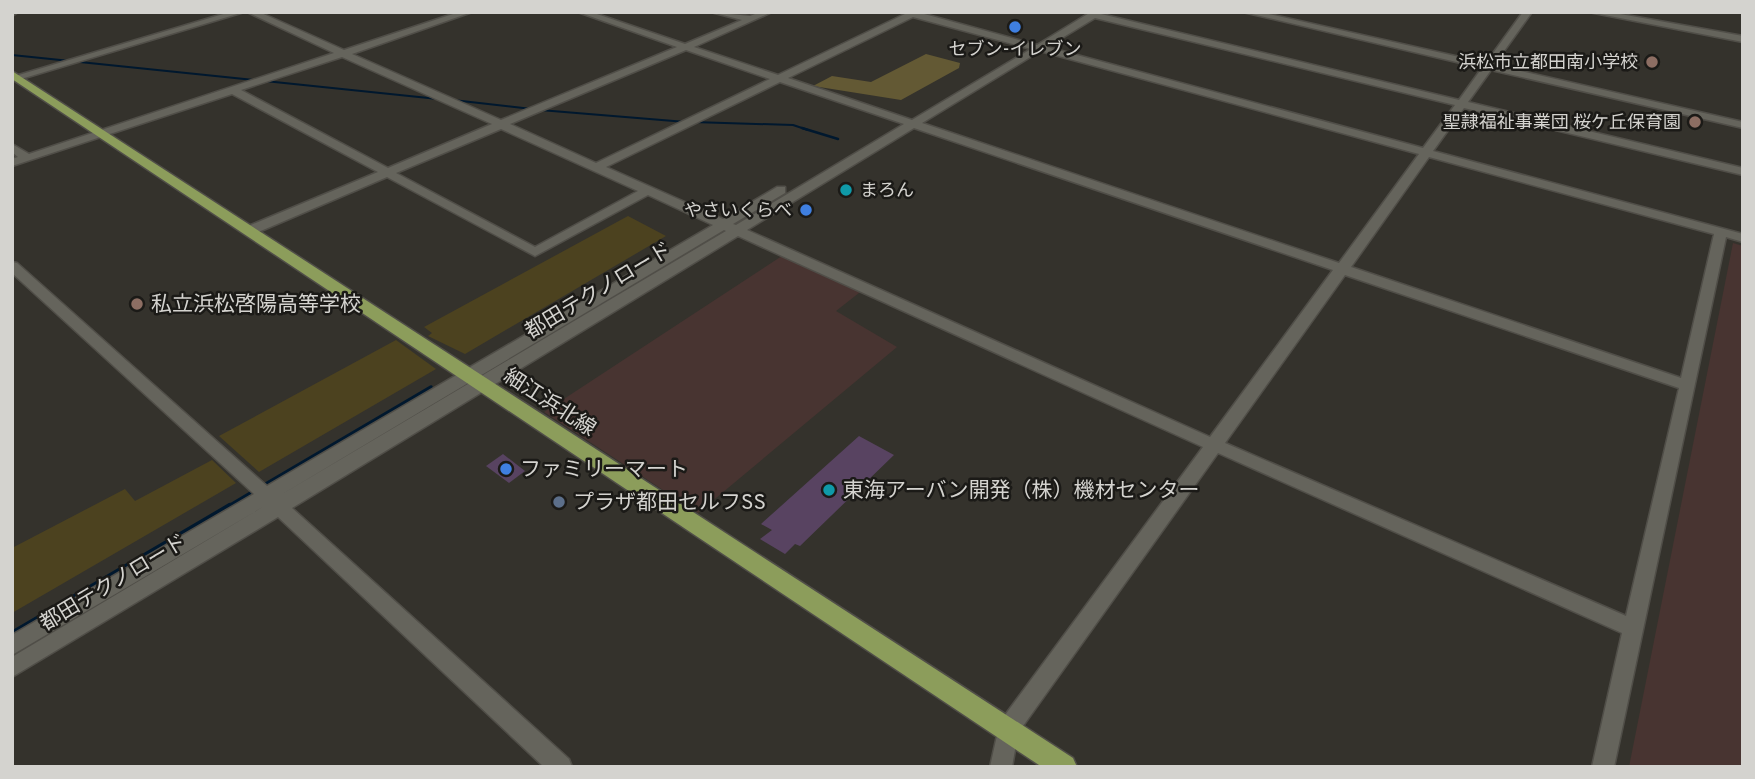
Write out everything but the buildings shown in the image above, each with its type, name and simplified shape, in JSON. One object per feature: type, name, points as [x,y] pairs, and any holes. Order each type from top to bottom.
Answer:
[{"type":"main road","name":"細江浜北線","points":[[14,75],[1064,767]]},
{"type":"street","points":[[14,75],[240,12]]},
{"type":"street","points":[[251,12],[1214,445],[1632,628]]},
{"type":"street","points":[[12,163],[468,12]]},
{"type":"street","points":[[582,12],[1686,385]]},
{"type":"street","points":[[715,12],[751,19]]},
{"type":"street","points":[[251,230],[768,12]]},
{"type":"street","points":[[1247,12],[1743,125]]},
{"type":"street","points":[[1001,767],[1008,729],[1528,12]]},
{"type":"street","points":[[1593,12],[1743,38]]},
{"type":"street","points":[[597,167],[909,13],[1743,238]]},
{"type":"street","points":[[1092,13],[1743,172]]},
{"type":"street","name":"都田テクノロード","points":[[12,646],[272,501],[906,121],[1092,13]]},
{"type":"street","points":[[233,90],[535,252],[648,190]]},
{"type":"street","points":[[12,147],[27,158]]},
{"type":"street","points":[[1602,767],[1721,232]]},
{"type":"street","points":[[12,267],[561,767]]},
{"type":"street","name":"都田テクノロード","points":[[12,668],[272,501]]},
{"type":"shaded area","points":[[926,54],[960,63],[959,68],[901,100],[813,86],[832,76],[871,82]]},
{"type":"shaded area","points":[[628,216],[666,236],[465,354],[428,336],[432,333],[424,327]]},
{"type":"shaded area","points":[[1733,243],[1743,246],[1743,767],[1629,767]]},
{"type":"shaded area","points":[[785,254],[864,289],[836,311],[897,347],[698,513],[544,412]]},
{"type":"shaded area","points":[[396,340],[436,369],[259,472],[219,436]]},
{"type":"shaded area","points":[[212,460],[236,483],[12,613],[12,548],[125,489],[135,501]]},
{"type":"waterway","points":[[12,55],[254,80]]},
{"type":"waterway","points":[[265,81],[438,99]]},
{"type":"waterway","points":[[453,100],[532,109]]},
{"type":"waterway","points":[[540,110],[686,122]]},
{"type":"waterway","points":[[693,122],[793,125],[802,128]]},
{"type":"waterway","points":[[802,128],[838,139]]},
{"type":"waterway","points":[[802,128],[808,130]]},
{"type":"waterway","points":[[264,485],[431,387]]},
{"type":"waterway","points":[[227,507],[254,491]]},
{"type":"waterway","points":[[12,633],[230,505]]},
{"type":"place","name":"セブン-イレブン","points":[[1015,27]]},
{"type":"place","name":"浜松市立都田南小学校","points":[[1652,62]]},
{"type":"place","name":"聖隷福祉事業団 桜ケ丘保育園","points":[[1695,122]]},
{"type":"place","name":"まろん","points":[[846,190]]},
{"type":"place","name":"やさいくらべ","points":[[806,210]]},
{"type":"place","name":"私立浜松啓陽高等学校","points":[[137,304]]},
{"type":"place","name":"ファミリーマート","points":[[506,469]]},
{"type":"place","name":"東海アーバン開発（株）機材センター","points":[[829,490]]},
{"type":"place","name":"プラザ都田セルフSS","points":[[559,502]]}]
